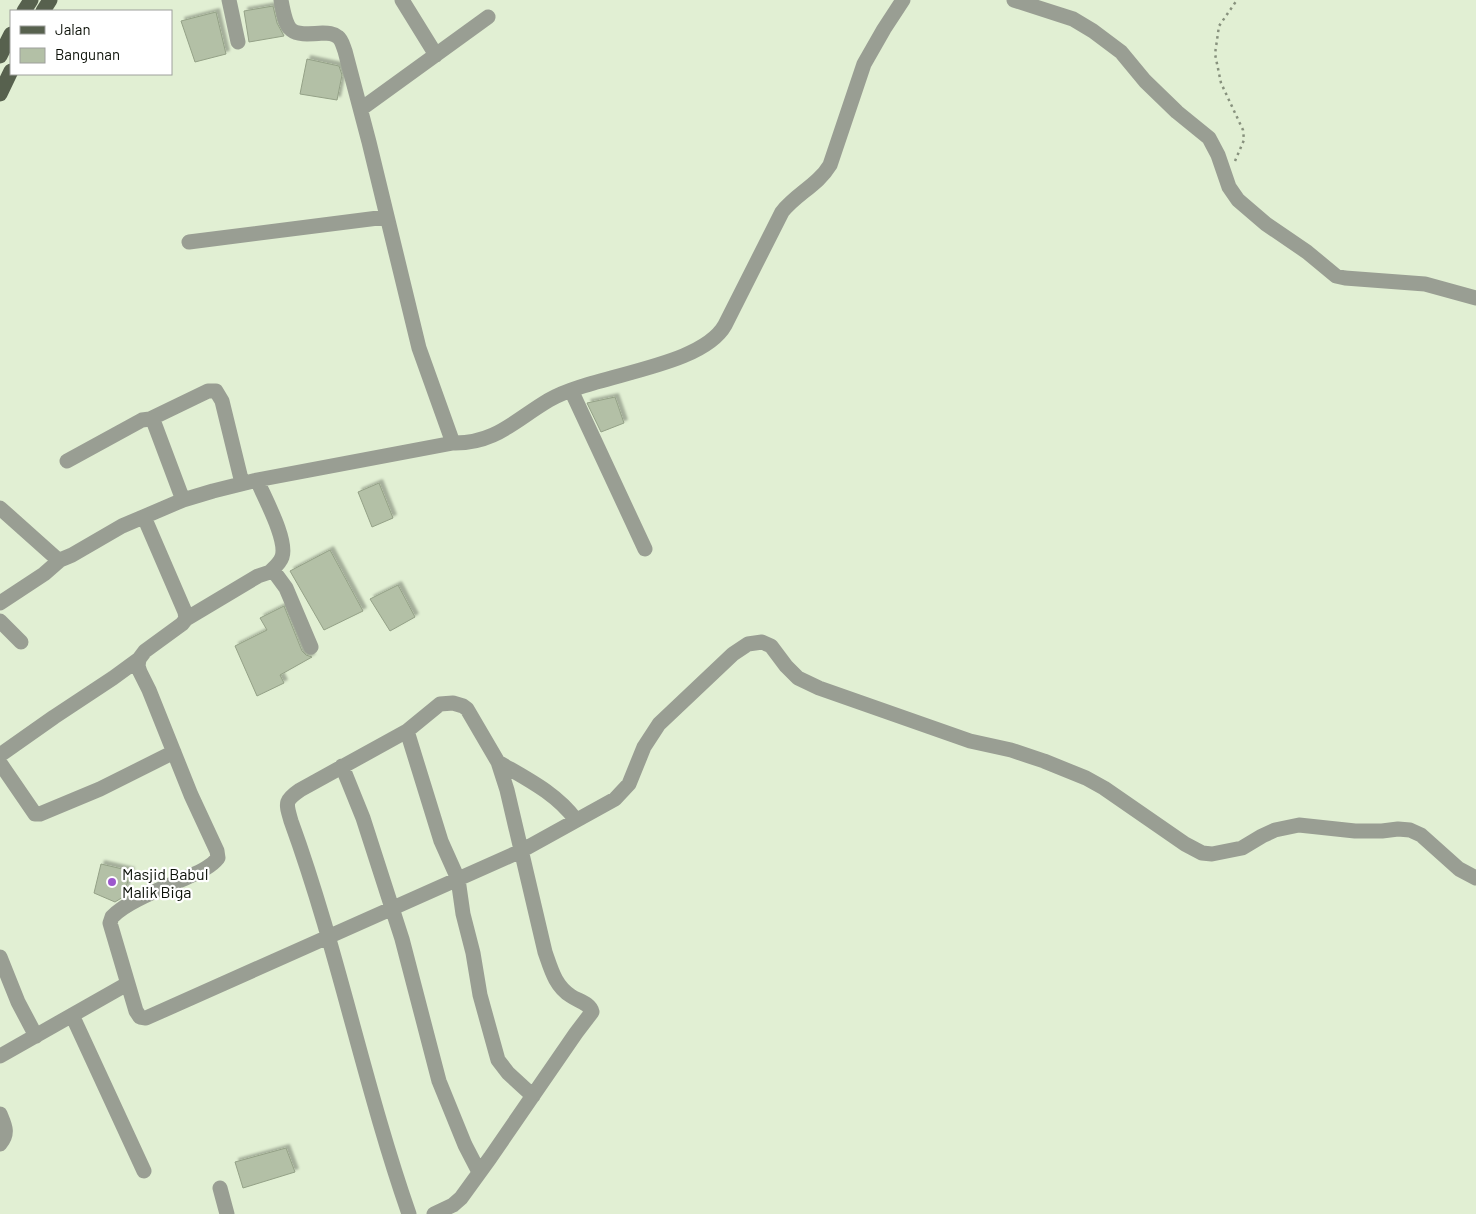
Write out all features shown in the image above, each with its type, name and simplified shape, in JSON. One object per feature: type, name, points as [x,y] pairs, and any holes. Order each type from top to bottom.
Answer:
[{"type":"main road","points":[[0,56],[10,36]]},
{"type":"main road","points":[[0,94],[10,73]]},
{"type":"street","points":[[229,0],[238,42]]},
{"type":"street","points":[[281,0],[288,27],[293,32],[302,35],[328,33],[340,38],[361,109],[419,348],[453,443]]},
{"type":"street","points":[[402,0],[436,55]]},
{"type":"street","points":[[0,603],[44,574],[60,560],[122,526],[183,500],[249,482],[453,443],[468,444],[484,440],[502,431],[549,400],[571,390],[667,363],[708,342],[722,330],[782,212],[824,176],[832,161],[864,64],[903,0]]},
{"type":"street","points":[[1014,0],[1074,19],[1121,52],[1145,81],[1177,112],[1209,138],[1218,155],[1229,187],[1238,200],[1266,224],[1307,252],[1336,276],[1426,284],[1476,298]]},
{"type":"street","points":[[361,109],[488,17]]},
{"type":"street","points":[[189,242],[386,217]]},
{"type":"street","points":[[571,390],[645,549]]},
{"type":"street","points":[[0,755],[139,659],[145,651],[186,619],[243,584],[270,572],[282,557],[284,547],[277,524],[249,482],[222,401],[216,391],[208,391],[150,419],[142,420],[67,461]]},
{"type":"street","points":[[150,419],[153,420],[183,500]]},
{"type":"street","points":[[0,508],[60,560]]},
{"type":"street","points":[[144,516],[185,612],[186,619]]},
{"type":"street","points":[[270,572],[275,573],[286,588],[311,647]]},
{"type":"street","points":[[0,621],[21,642]]},
{"type":"street","points":[[139,659],[138,666],[140,672],[217,851],[218,858],[214,863],[199,872],[132,904],[112,916],[110,923],[127,984],[136,1011],[140,1016],[146,1018],[521,851],[615,799],[629,784],[644,747],[659,724],[733,654],[748,644],[762,642],[775,648],[786,666],[798,678],[812,684],[970,741],[1011,750],[1086,778],[1104,788],[1185,844],[1202,853],[1212,854],[1242,848],[1276,830],[1298,825],[1355,831],[1410,830],[1421,835],[1459,869],[1476,878]]},
{"type":"street","points":[[409,1214],[362,1060],[329,938],[291,821],[287,802],[289,798],[300,790],[407,731],[440,704],[449,702],[467,709],[498,762],[507,790],[544,946],[554,977],[563,991],[576,1000],[590,1006],[592,1012],[461,1198],[454,1206],[434,1214]]},
{"type":"street","points":[[407,731],[441,841],[458,879],[463,914],[473,953],[480,995],[498,1060],[508,1073],[533,1096]]},
{"type":"street","points":[[0,763],[35,814],[40,814],[100,789],[174,752]]},
{"type":"street","points":[[498,762],[546,790],[576,820]]},
{"type":"street","points":[[342,766],[363,818],[402,939],[439,1081],[464,1145],[479,1172]]},
{"type":"street","points":[[0,957],[18,1002],[36,1036]]},
{"type":"street","points":[[0,1056],[127,984]]},
{"type":"street","points":[[72,1015],[144,1171]]},
{"type":"street","points":[[0,1114],[6,1128],[6,1135],[0,1144]]},
{"type":"street","points":[[220,1188],[227,1214]]},
{"type":"path","points":[[1234,162],[1244,140],[1243,130],[1221,83],[1215,54],[1219,26],[1237,0]]},
{"type":"building","points":[[273,6],[277,23],[284,36],[249,42],[244,11]]},
{"type":"building","points":[[216,12],[226,54],[195,62],[181,21]]},
{"type":"building","points":[[307,59],[339,66],[342,75],[337,100],[300,94]]},
{"type":"building","points":[[615,397],[624,423],[601,432],[587,403]]},
{"type":"building","points":[[379,483],[393,518],[372,527],[358,492]]},
{"type":"building","points":[[330,550],[363,611],[324,630],[290,571]]},
{"type":"building","points":[[398,585],[415,617],[390,631],[370,599]]},
{"type":"building","points":[[284,606],[302,651],[312,657],[280,675],[284,683],[257,696],[235,646],[267,630],[260,618]]},
{"type":"building","name":"Masjid Babul Malik Biga","points":[[101,864],[131,871],[123,897],[115,902],[94,893]]},
{"type":"building","points":[[286,1148],[295,1172],[243,1188],[235,1162]]},
{"type":"place","name":"Masjid Babul Malik Biga","points":[[112,882]]}]
